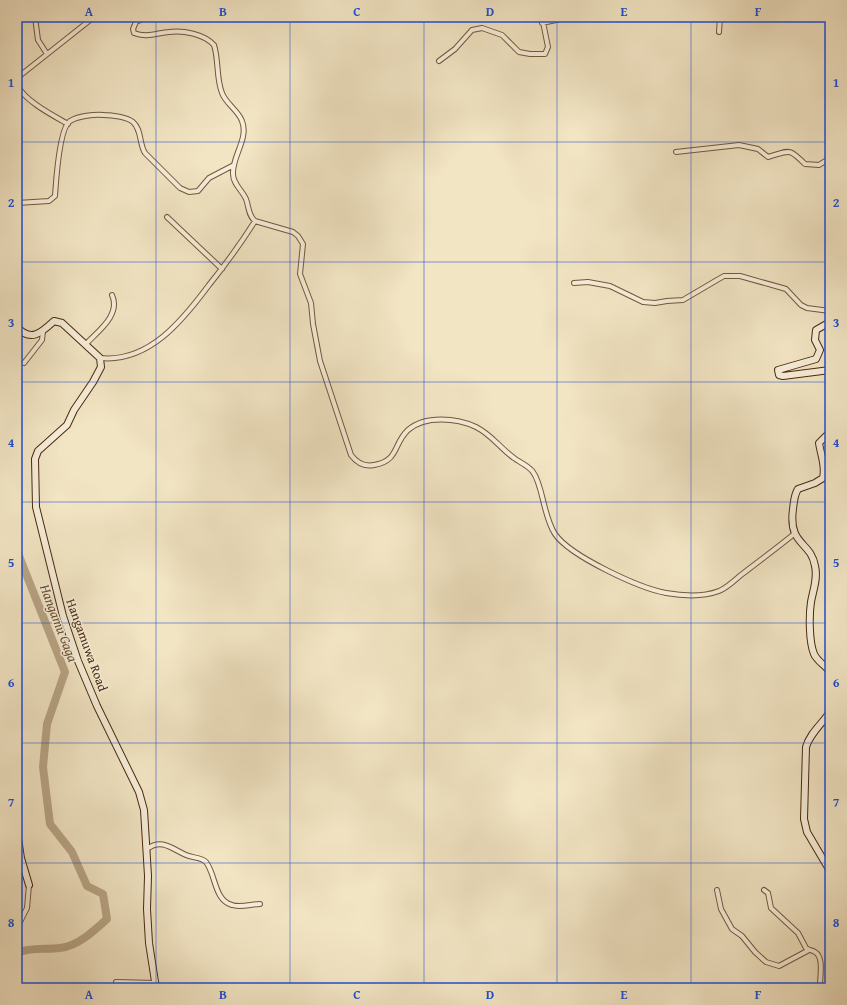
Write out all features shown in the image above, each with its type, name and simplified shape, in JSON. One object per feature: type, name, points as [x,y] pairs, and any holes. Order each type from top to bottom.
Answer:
[{"type":"street","points":[[35,17],[38,40],[47,54]]},
{"type":"street","points":[[17,78],[94,17]]},
{"type":"street","points":[[146,17],[136,22],[133,29],[134,33],[148,35],[179,32],[197,35],[210,41],[214,45],[218,77],[222,93],[226,101],[238,114],[243,128],[243,138],[234,165],[234,181],[246,198],[251,217],[255,221],[293,232],[298,236],[303,244],[300,274],[311,303],[313,324],[320,361],[351,455],[362,465],[369,466],[384,463],[390,459],[406,431],[425,421],[444,420],[477,428],[493,438],[512,457],[533,471],[538,482],[545,512],[560,541],[599,566],[637,583],[666,593],[703,595],[721,590],[794,534]]},
{"type":"street","points":[[439,61],[455,50],[472,30],[482,28],[502,35],[519,52],[545,54],[548,47],[542,17]]},
{"type":"street","points":[[542,23],[570,17]]},
{"type":"street","points":[[719,32],[720,17]]},
{"type":"street","points":[[17,85],[20,91],[46,112],[68,124]]},
{"type":"street","points":[[17,203],[49,201],[55,196],[56,172],[64,133],[68,124],[76,118],[98,114],[111,115],[132,121],[138,127],[142,148],[145,153],[180,188],[189,192],[198,191],[209,178],[234,165]]},
{"type":"street","points":[[676,152],[738,145],[758,149],[768,157],[793,152],[805,164],[819,165],[830,158]]},
{"type":"street","points":[[167,217],[222,269]]},
{"type":"street","points":[[17,327],[21,332],[31,335],[41,334],[54,321],[62,323],[100,358],[120,357],[138,352],[167,334],[185,317],[232,257],[255,221]]},
{"type":"street","points":[[574,283],[588,282],[610,286],[643,302],[655,303],[683,300],[724,276],[740,276],[786,289],[807,308],[830,311]]},
{"type":"street","points":[[86,344],[110,319],[114,311],[115,302],[112,295]]},
{"type":"street","points":[[830,322],[816,330],[815,340],[820,350],[819,355],[816,358],[778,370],[779,375],[783,376],[830,370]]},
{"type":"street","points":[[24,363],[42,340],[43,332]]},
{"type":"street","name":"Hangamuwa Road","points":[[100,358],[101,367],[93,382],[74,410],[67,425],[38,451],[35,458],[36,507],[63,616],[78,661],[139,792],[144,810],[147,849],[149,943],[155,985]]},
{"type":"street","points":[[830,432],[819,444],[821,458],[825,469],[823,478],[815,483],[798,489],[795,494],[791,522],[794,534],[812,558],[815,566],[816,579],[810,615],[812,645],[814,655],[830,672]]},
{"type":"street","points":[[830,712],[820,726],[809,736],[806,747],[804,819],[807,832],[830,871]]},
{"type":"street","points":[[17,781],[20,852],[29,885],[27,908],[17,928]]},
{"type":"street","points":[[147,849],[151,846],[164,844],[186,855],[202,859],[212,871],[215,887],[227,902],[233,906],[260,904]]},
{"type":"street","points":[[717,890],[721,909],[732,929],[742,936],[755,952],[766,962],[779,966],[809,950]]},
{"type":"street","points":[[764,890],[768,893],[772,908],[798,934],[806,948],[815,952],[819,957],[821,968],[820,985],[830,987]]},
{"type":"street","points":[[116,982],[155,985]]},
{"type":"waterway","name":"Hangamu Gaga","points":[[17,551],[65,672],[47,724],[43,767],[50,824],[72,852],[87,886],[103,894],[107,919],[85,937],[67,947],[33,949],[17,953]]}]
